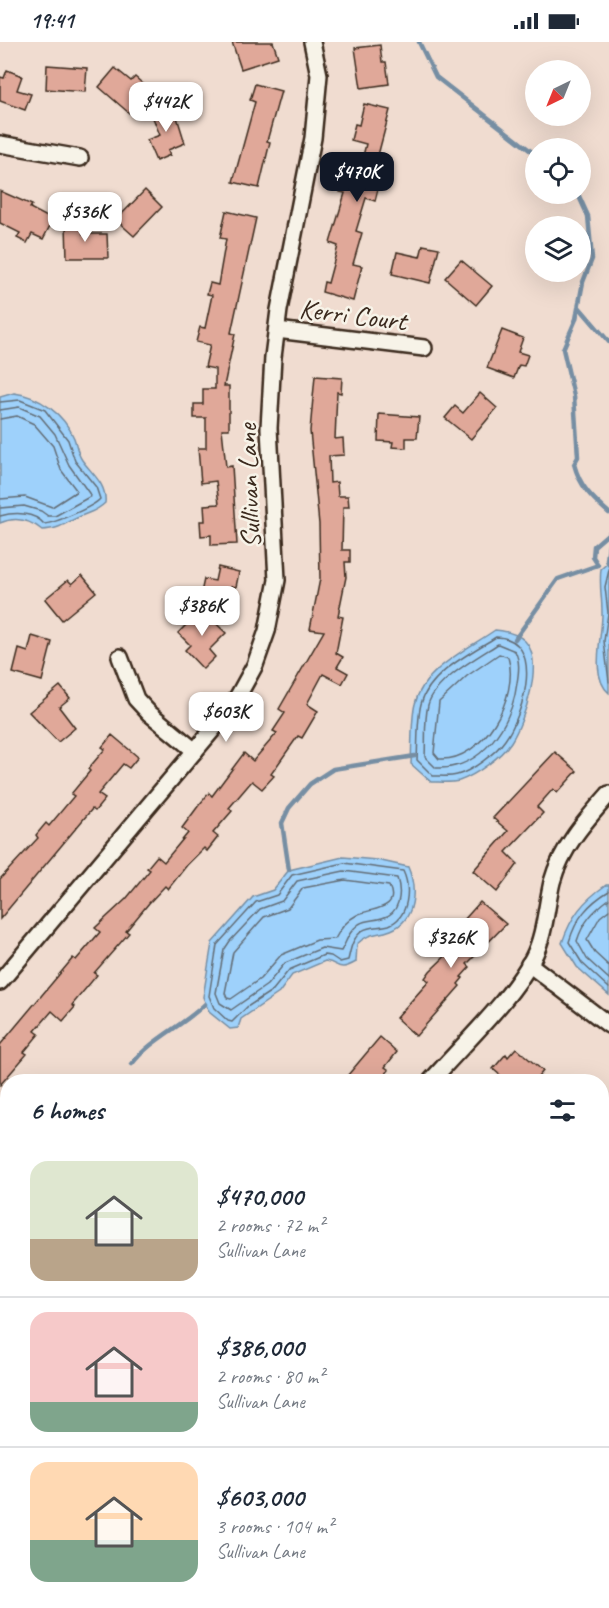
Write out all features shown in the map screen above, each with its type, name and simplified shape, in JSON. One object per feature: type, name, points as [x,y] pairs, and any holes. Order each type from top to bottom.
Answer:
[{"type":"street","name":"Sullivan Lane","points":[[0,982],[195,751],[238,696],[255,665],[274,601],[277,555],[269,428],[273,357],[313,138],[319,75],[312,42]]},
{"type":"street","points":[[0,144],[80,158]]},
{"type":"street","name":"Kerri Court","points":[[277,330],[424,348]]},
{"type":"street","points":[[120,657],[136,699],[195,751]]},
{"type":"street","points":[[443,1074],[529,964],[544,927],[558,864],[582,825],[609,794]]},
{"type":"street","points":[[529,964],[609,1025]]},
{"type":"water","points":[[14,393],[41,402],[64,421],[74,438],[80,457],[104,490],[105,503],[102,506],[54,529],[42,530],[22,520],[0,523],[0,397]]},
{"type":"water","points":[[609,562],[609,693],[603,686],[600,676],[598,654],[602,621],[601,569]]},
{"type":"water","points":[[495,630],[518,636],[531,650],[533,676],[526,707],[516,733],[507,748],[480,770],[459,781],[431,782],[411,764],[413,717],[420,692],[437,670]]},
{"type":"water","points":[[343,857],[377,860],[408,867],[413,884],[413,894],[410,911],[405,919],[391,930],[370,935],[357,944],[356,962],[350,965],[342,967],[325,961],[292,975],[279,993],[241,1019],[238,1028],[230,1029],[209,1012],[203,997],[212,943],[253,897],[273,890],[289,870]]},
{"type":"water","points":[[606,885],[609,885],[609,995],[577,967],[562,943],[569,925],[579,910]]},
{"type":"building","points":[[232,42],[273,42],[278,57],[241,69]]},
{"type":"building","points":[[380,45],[382,62],[386,62],[389,84],[361,88],[355,48]]},
{"type":"building","points":[[47,65],[87,68],[85,92],[46,89]]},
{"type":"building","points":[[115,68],[131,81],[135,77],[149,89],[129,113],[99,87]]},
{"type":"building","points":[[7,70],[22,76],[17,90],[31,94],[25,110],[0,101],[0,77],[4,78]]},
{"type":"building","points":[[255,84],[281,91],[267,141],[270,142],[259,188],[233,182],[255,102],[250,100]]},
{"type":"building","points":[[173,104],[185,143],[168,150],[170,155],[156,161],[147,140],[160,135],[151,113]]},
{"type":"building","points":[[364,104],[390,110],[377,159],[385,161],[375,201],[366,198],[356,231],[362,233],[353,264],[362,266],[353,301],[322,292],[324,282],[328,283],[338,246],[330,243],[345,193],[340,192],[344,177],[357,180],[366,144],[351,140],[355,124],[359,125]]},
{"type":"building","points":[[145,190],[162,207],[134,236],[116,220]]},
{"type":"building","points":[[0,191],[32,205],[30,208],[53,220],[43,239],[32,234],[27,243],[17,238],[20,233],[0,223]]},
{"type":"building","points":[[226,211],[256,218],[231,333],[235,334],[224,386],[229,386],[229,429],[222,429],[226,467],[232,466],[237,544],[211,545],[211,535],[201,536],[200,521],[205,521],[204,505],[219,504],[216,481],[201,483],[198,448],[206,448],[206,418],[194,418],[194,404],[203,404],[203,389],[215,389],[215,369],[205,367],[210,345],[196,342],[200,327],[205,328],[212,295],[207,294],[210,283],[218,285],[226,239],[220,238]]},
{"type":"building","points":[[83,223],[83,234],[107,234],[108,258],[67,258],[66,224]]},
{"type":"building","points":[[423,245],[439,248],[430,283],[392,274],[397,252],[420,257]]},
{"type":"building","points":[[461,260],[492,286],[476,305],[445,278]]},
{"type":"building","points":[[502,330],[523,338],[518,352],[528,355],[524,366],[519,365],[514,378],[487,368]]},
{"type":"building","points":[[315,376],[342,378],[341,393],[337,392],[335,439],[343,438],[344,455],[329,456],[330,483],[337,482],[338,496],[348,496],[349,507],[343,507],[342,550],[350,550],[350,562],[345,562],[346,577],[338,616],[343,617],[336,653],[343,657],[337,667],[348,673],[342,684],[323,674],[307,704],[318,711],[302,738],[298,736],[271,774],[274,776],[262,789],[252,781],[229,808],[232,811],[213,833],[218,837],[207,851],[204,848],[168,889],[165,886],[149,903],[126,931],[129,933],[94,973],[97,975],[72,1005],[75,1007],[63,1021],[52,1011],[35,1031],[39,1034],[24,1052],[27,1054],[10,1074],[0,1074],[0,1045],[73,958],[76,960],[100,932],[95,928],[126,899],[150,870],[147,868],[157,856],[164,862],[188,833],[182,828],[209,793],[212,796],[244,753],[253,761],[277,733],[273,731],[285,713],[279,709],[324,631],[310,629],[320,579],[319,524],[310,431]]},
{"type":"building","points":[[480,393],[497,408],[471,439],[445,418],[455,406],[463,413]]},
{"type":"building","points":[[379,414],[419,417],[417,438],[406,438],[406,448],[392,447],[393,442],[378,441]]},
{"type":"building","points":[[218,567],[239,572],[236,587],[231,586],[226,608],[199,602],[204,579],[215,581]]},
{"type":"building","points":[[82,575],[96,592],[62,620],[45,599],[68,580],[72,584]]},
{"type":"building","points":[[198,606],[226,633],[209,650],[215,657],[203,669],[185,650],[190,645],[178,633],[196,615]]},
{"type":"building","points":[[32,636],[52,642],[42,681],[13,673],[19,649],[28,652]]},
{"type":"building","points":[[60,686],[70,698],[59,707],[75,728],[58,742],[29,712]]},
{"type":"building","points":[[112,735],[138,757],[129,768],[123,764],[98,794],[105,799],[95,811],[92,809],[0,919],[0,879],[38,838],[36,835],[46,823],[49,826],[74,796],[71,794],[90,771],[88,769],[105,749],[102,747]]},
{"type":"building","points":[[555,752],[577,771],[557,793],[553,789],[537,807],[543,813],[506,852],[518,864],[497,892],[473,871],[508,831],[493,818]]},
{"type":"building","points":[[480,902],[506,924],[467,964],[470,967],[461,977],[463,978],[458,984],[460,986],[416,1036],[396,1018],[429,981],[425,978],[430,971],[464,938],[455,930]]},
{"type":"building","points":[[380,1037],[397,1052],[385,1067],[389,1070],[386,1074],[349,1074]]},
{"type":"building","points":[[516,1048],[543,1071],[541,1074],[499,1074],[493,1069],[506,1054],[508,1057]]},
{"type":"waterway","points":[[419,42],[436,77],[525,146]]},
{"type":"waterway","points":[[583,204],[588,216],[592,259],[583,282],[576,319],[563,349],[574,396],[578,457],[574,464],[587,491],[609,513]]},
{"type":"waterway","points":[[579,307],[609,342]]},
{"type":"waterway","points":[[515,639],[558,579],[598,565],[593,557],[594,546],[609,533]]},
{"type":"waterway","points":[[609,544],[607,560],[609,565]]},
{"type":"waterway","points":[[289,870],[282,823],[289,808],[310,784],[333,769],[415,756]]},
{"type":"waterway","points":[[132,1064],[148,1047],[205,1004]]}]
